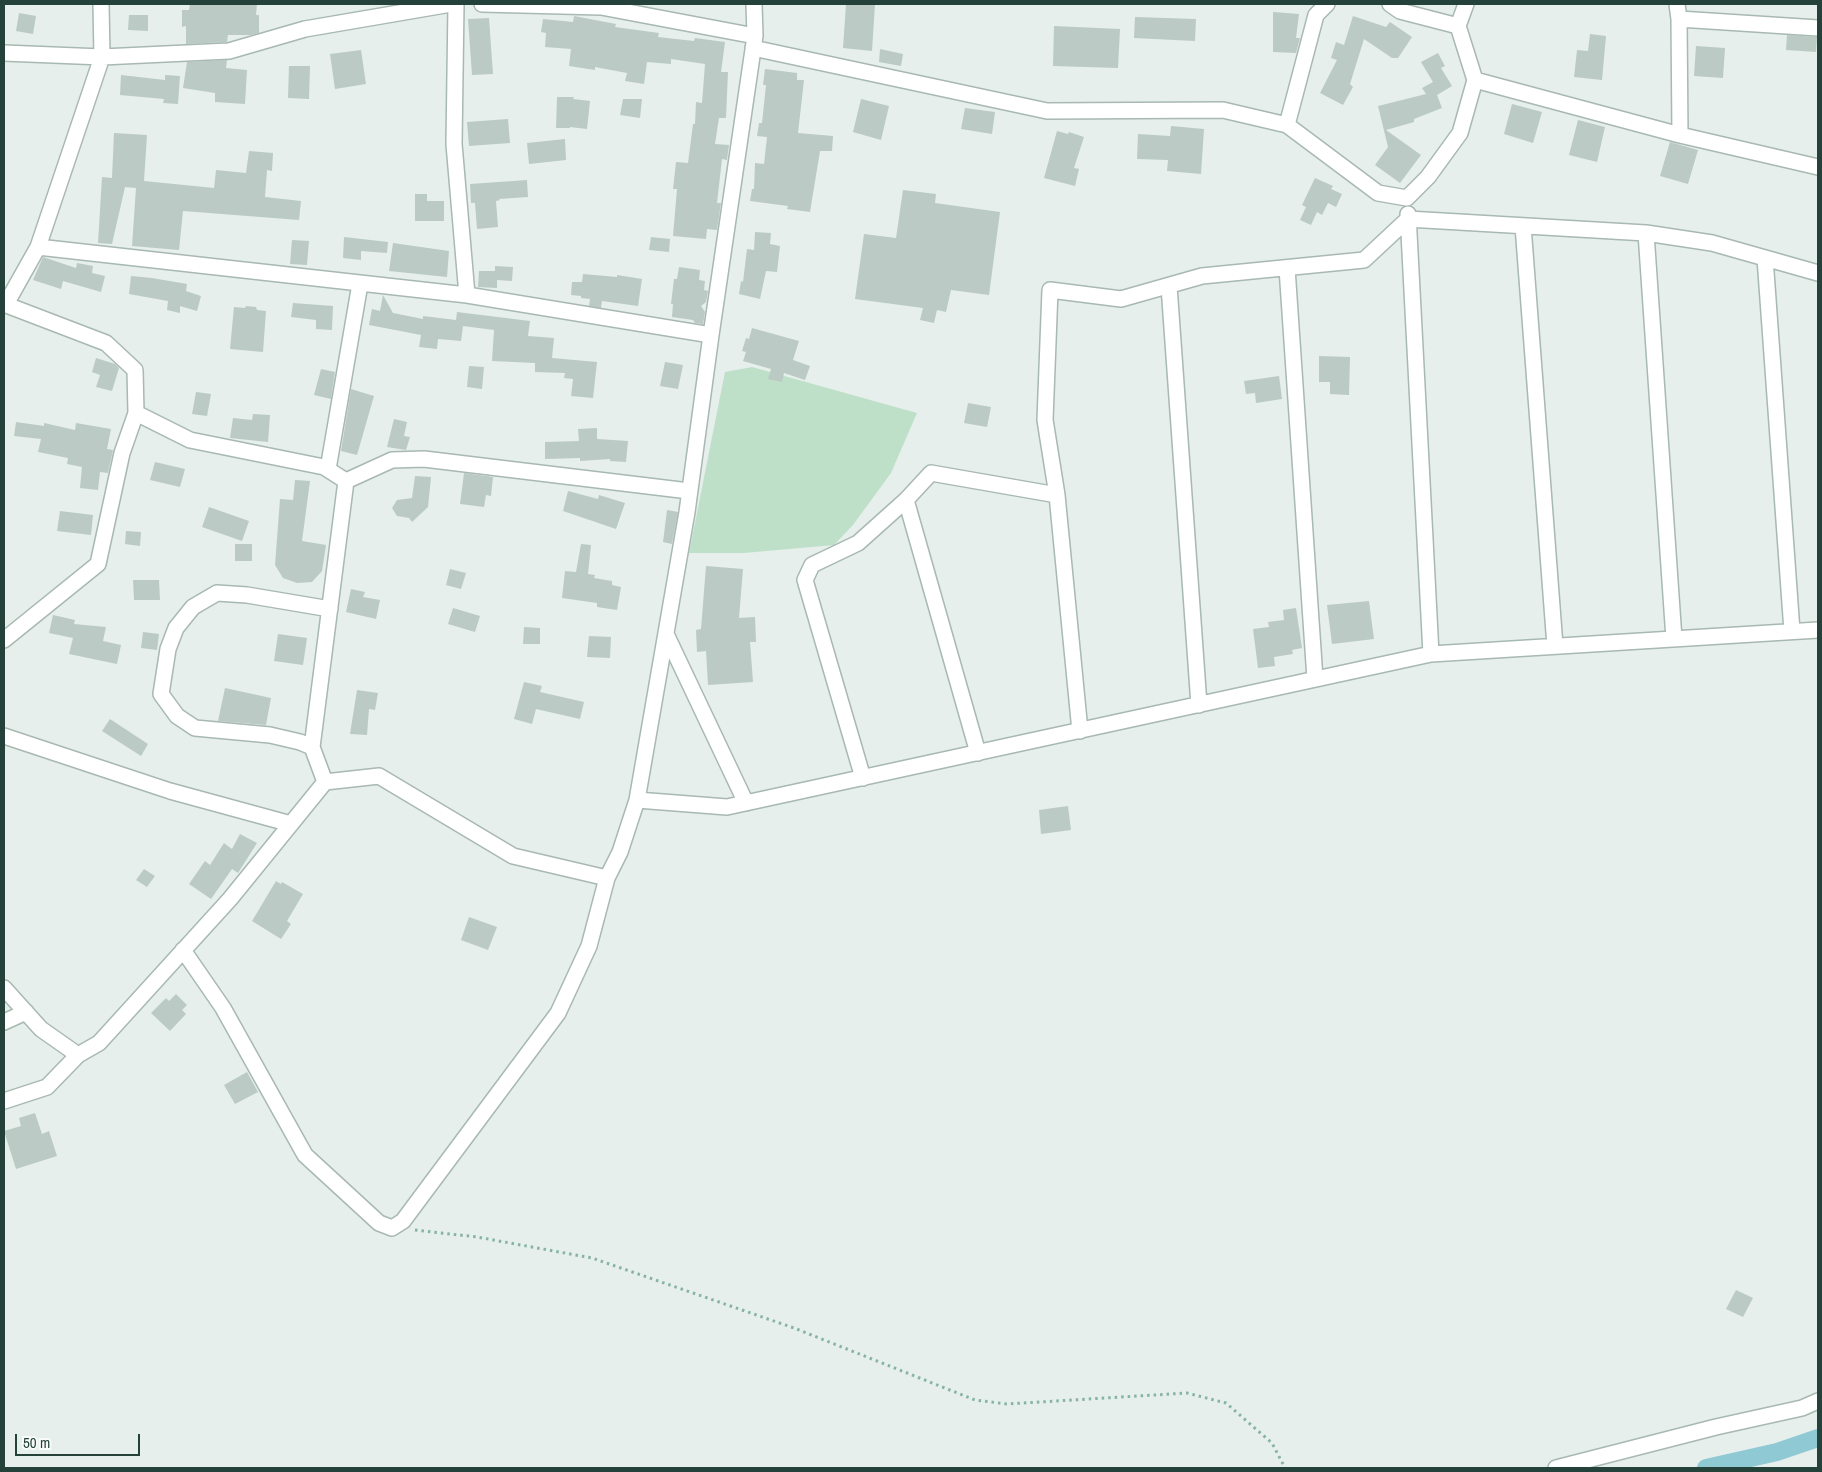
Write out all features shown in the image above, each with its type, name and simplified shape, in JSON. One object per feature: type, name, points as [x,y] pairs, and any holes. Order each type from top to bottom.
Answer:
[{"type":"street","points":[[4,640],[98,564],[122,454],[136,413],[135,370],[106,343],[5,304],[38,247],[102,57],[100,4]]},
{"type":"street","points":[[4,53],[102,57],[230,51],[305,29],[451,4]]},
{"type":"street","points":[[456,4],[454,144],[466,295]]},
{"type":"street","points":[[482,4],[601,8],[1047,111],[1223,110],[1287,125],[1378,193],[1407,198]]},
{"type":"street","points":[[183,950],[223,1008],[305,1155],[379,1223],[392,1228],[403,1221],[558,1013],[589,946],[607,878],[620,852],[637,800],[690,491],[710,335],[754,42],[754,4]]},
{"type":"street","points":[[1287,125],[1316,14],[1327,4]]},
{"type":"street","points":[[1390,4],[1400,11],[1458,26]]},
{"type":"street","points":[[1431,654],[1407,198],[1428,177],[1460,132],[1475,80],[1458,26],[1466,4]]},
{"type":"street","points":[[1680,135],[1678,11],[1818,28]]},
{"type":"street","points":[[1475,80],[1680,135],[1818,167]]},
{"type":"street","points":[[1080,731],[1057,495],[1044,420],[1050,290],[1121,299],[1202,276],[1364,260],[1408,219],[1646,233],[1712,243],[1818,273]]},
{"type":"street","points":[[1523,226],[1555,646]]},
{"type":"street","points":[[1646,233],[1674,639]]},
{"type":"street","points":[[38,247],[466,295],[710,335]]},
{"type":"street","points":[[1765,258],[1792,631]]},
{"type":"street","points":[[1287,268],[1315,679]]},
{"type":"street","points":[[328,469],[360,284]]},
{"type":"street","points":[[1169,286],[1199,705]]},
{"type":"street","points":[[136,413],[190,440],[328,469],[346,481]]},
{"type":"street","points":[[346,481],[392,460],[424,459],[690,491]]},
{"type":"street","points":[[863,778],[804,580],[812,565],[858,543],[906,500],[931,473],[1057,495]]},
{"type":"street","points":[[325,782],[312,747],[346,481]]},
{"type":"street","points":[[906,500],[978,753]]},
{"type":"street","points":[[312,747],[300,742],[270,736],[195,728],[177,716],[161,694],[168,649],[176,628],[193,607],[217,593],[247,595],[330,609]]},
{"type":"street","points":[[637,800],[727,807],[1431,654],[1818,630]]},
{"type":"street","points":[[666,634],[746,803]]},
{"type":"street","points":[[4,736],[170,792],[291,824]]},
{"type":"street","points":[[4,1101],[47,1088],[78,1055],[98,1043],[230,899],[325,782],[379,776],[513,856],[607,878]]},
{"type":"street","points":[[4,988],[41,1029],[78,1055]]},
{"type":"street","points":[[4,1022],[26,1012]]},
{"type":"street","points":[[1556,1468],[1716,1427],[1802,1408],[1818,1401]]},
{"type":"path","points":[[392,1228],[477,1237],[592,1258],[794,1328],[975,1400],[1008,1404],[1187,1393],[1226,1403],[1272,1443],[1285,1468]]},
{"type":"green space","points":[[752,367],[917,413],[891,473],[853,525],[834,545],[744,553],[689,553],[725,372]]},
{"type":"building","points":[[190,4],[257,4],[256,15],[259,15],[259,33],[228,35],[227,42],[186,44],[186,26],[182,27],[182,10],[189,10]]},
{"type":"building","points":[[846,4],[875,4],[872,51],[843,48]]},
{"type":"building","points":[[1273,12],[1299,14],[1296,38],[1300,38],[1296,53],[1273,52]]},
{"type":"building","points":[[19,13],[36,16],[33,34],[16,31]]},
{"type":"building","points":[[129,15],[148,15],[148,31],[128,30]]},
{"type":"building","points":[[574,16],[616,24],[615,27],[659,33],[658,37],[694,41],[695,38],[725,42],[721,72],[728,72],[726,118],[719,118],[715,144],[729,145],[727,160],[722,159],[717,203],[721,203],[717,230],[707,229],[706,239],[673,236],[677,189],[673,189],[676,162],[688,163],[693,124],[695,124],[696,102],[702,103],[705,64],[671,59],[671,64],[647,62],[644,84],[625,81],[627,73],[595,67],[595,70],[569,66],[571,49],[545,47],[546,33],[541,32],[543,19],[573,22]]},
{"type":"building","points":[[1353,16],[1386,27],[1390,22],[1412,37],[1398,58],[1392,58],[1364,39],[1350,84],[1353,87],[1343,105],[1320,93],[1337,60],[1331,58],[1336,42],[1344,45]]},
{"type":"building","points":[[1135,17],[1196,19],[1195,41],[1134,38]]},
{"type":"building","points":[[489,18],[493,74],[472,75],[468,19]]},
{"type":"building","points":[[1054,26],[1120,29],[1118,68],[1053,66]]},
{"type":"building","points":[[1590,34],[1606,36],[1602,80],[1574,77],[1577,50],[1588,51]]},
{"type":"building","points":[[1787,35],[1817,37],[1816,52],[1786,50]]},
{"type":"building","points":[[1696,46],[1725,48],[1723,78],[1694,76]]},
{"type":"building","points":[[880,49],[903,54],[901,66],[879,62]]},
{"type":"building","points":[[361,50],[366,84],[335,89],[330,54]]},
{"type":"building","points":[[1438,53],[1445,66],[1441,68],[1452,86],[1437,95],[1442,108],[1414,119],[1414,122],[1386,130],[1421,155],[1400,183],[1375,165],[1388,147],[1378,106],[1426,94],[1422,88],[1433,82],[1421,62]]},
{"type":"building","points":[[227,60],[226,68],[247,70],[245,104],[215,102],[215,93],[183,88],[187,62]]},
{"type":"building","points":[[289,66],[310,66],[309,99],[288,98]]},
{"type":"building","points":[[765,69],[797,73],[797,80],[804,80],[798,133],[833,136],[832,151],[820,151],[810,212],[787,209],[788,206],[750,201],[752,189],[754,189],[755,163],[764,164],[767,137],[757,136],[759,123],[762,123],[766,85],[763,85]]},
{"type":"building","points":[[121,75],[165,80],[165,75],[180,76],[178,104],[163,103],[164,99],[120,95]]},
{"type":"building","points":[[557,97],[574,97],[573,99],[590,101],[587,129],[556,128]]},
{"type":"building","points":[[623,99],[642,99],[640,118],[620,115]]},
{"type":"building","points":[[861,99],[889,106],[881,140],[853,132]]},
{"type":"building","points":[[1512,104],[1542,112],[1533,143],[1504,134]]},
{"type":"building","points":[[965,108],[995,112],[992,134],[961,129]]},
{"type":"building","points":[[508,119],[510,143],[469,146],[467,122]]},
{"type":"building","points":[[1578,120],[1605,127],[1597,162],[1569,155]]},
{"type":"building","points":[[1171,126],[1204,129],[1201,174],[1167,171],[1168,160],[1137,159],[1138,134],[1170,136]]},
{"type":"building","points":[[1057,131],[1068,134],[1069,132],[1084,137],[1074,168],[1079,169],[1075,186],[1044,178]]},
{"type":"building","points":[[114,133],[147,135],[144,181],[214,188],[216,170],[246,173],[249,151],[273,153],[272,171],[267,170],[265,197],[301,201],[299,220],[183,211],[179,250],[132,246],[136,188],[125,187],[112,244],[98,243],[102,177],[112,178]]},
{"type":"building","points":[[565,139],[566,160],[529,164],[527,143]]},
{"type":"building","points":[[1670,142],[1698,150],[1688,184],[1660,176]]},
{"type":"building","points":[[1315,178],[1333,186],[1331,189],[1342,194],[1336,207],[1328,203],[1322,215],[1317,212],[1311,225],[1300,220],[1306,207],[1302,205]]},
{"type":"building","points":[[527,180],[528,197],[499,199],[496,201],[498,227],[477,229],[475,203],[471,203],[470,184]]},
{"type":"building","points":[[903,190],[936,194],[935,203],[1000,212],[989,295],[951,290],[946,312],[937,310],[934,323],[920,320],[923,308],[855,299],[864,234],[896,238]]},
{"type":"building","points":[[415,194],[427,194],[427,201],[444,201],[444,221],[415,221]]},
{"type":"building","points":[[755,232],[771,233],[770,244],[780,246],[777,272],[766,271],[760,299],[739,294],[741,281],[743,282],[747,249],[754,250]]},
{"type":"building","points":[[344,237],[388,242],[387,253],[361,251],[361,260],[343,258]]},
{"type":"building","points":[[651,237],[670,239],[669,252],[649,250]]},
{"type":"building","points":[[292,240],[309,241],[307,265],[290,264]]},
{"type":"building","points":[[393,243],[449,251],[447,277],[389,271]]},
{"type":"building","points":[[43,257],[76,268],[77,263],[93,266],[92,273],[105,276],[101,292],[63,281],[61,289],[33,280]]},
{"type":"building","points":[[495,266],[513,267],[512,281],[497,280],[497,288],[478,287],[479,271],[495,271]]},
{"type":"building","points":[[679,267],[700,270],[699,280],[705,281],[704,290],[708,291],[706,302],[701,306],[705,312],[703,324],[695,323],[693,320],[672,317],[673,304],[671,304],[674,279],[677,279]]},
{"type":"building","points":[[583,274],[617,277],[617,275],[642,279],[638,306],[602,301],[601,308],[589,306],[590,299],[571,295],[572,282],[582,282]]},
{"type":"building","points":[[131,276],[187,284],[186,291],[201,296],[197,311],[180,306],[180,313],[167,310],[168,301],[129,294]]},
{"type":"building","points":[[383,295],[393,313],[423,319],[423,316],[456,320],[457,312],[530,321],[528,336],[554,338],[552,358],[597,362],[593,398],[571,396],[573,379],[564,378],[565,373],[535,372],[535,363],[492,361],[494,330],[463,326],[461,341],[438,339],[437,349],[419,347],[421,335],[369,325],[372,309],[380,311]]},
{"type":"building","points":[[293,303],[333,306],[332,330],[316,329],[316,320],[291,317]]},
{"type":"building","points":[[246,306],[266,311],[263,352],[230,349],[234,307],[245,308]]},
{"type":"building","points":[[752,328],[799,341],[793,360],[810,366],[805,380],[784,373],[782,382],[768,379],[771,369],[743,361],[746,352],[742,351],[746,338],[749,339]]},
{"type":"building","points":[[1319,356],[1350,357],[1349,395],[1330,394],[1330,382],[1319,382]]},
{"type":"building","points":[[96,358],[115,364],[119,368],[112,391],[96,387],[100,375],[92,372]]},
{"type":"building","points":[[665,362],[683,365],[678,389],[660,386]]},
{"type":"building","points":[[469,366],[484,367],[482,389],[467,387]]},
{"type":"building","points":[[321,369],[335,372],[331,399],[314,395]]},
{"type":"building","points":[[1279,376],[1282,399],[1256,403],[1255,393],[1246,394],[1244,381]]},
{"type":"building","points":[[351,389],[374,396],[357,455],[341,451]]},
{"type":"building","points":[[196,392],[211,394],[207,416],[192,414]]},
{"type":"building","points":[[968,403],[991,407],[987,427],[964,423]]},
{"type":"building","points":[[253,414],[270,415],[268,442],[230,438],[233,418],[252,420]]},
{"type":"building","points":[[394,419],[407,422],[404,436],[410,437],[406,450],[387,447]]},
{"type":"building","points":[[16,422],[44,426],[44,423],[75,430],[76,423],[111,429],[107,449],[113,450],[108,473],[100,472],[98,490],[80,488],[82,467],[67,464],[68,458],[38,452],[41,439],[14,436]]},
{"type":"building","points":[[597,428],[597,439],[628,441],[626,462],[610,461],[610,459],[580,461],[580,458],[545,459],[545,442],[579,441],[578,429]]},
{"type":"building","points":[[155,462],[185,469],[180,487],[150,480]]},
{"type":"building","points":[[464,473],[493,477],[491,496],[486,495],[484,507],[460,504]]},
{"type":"building","points":[[415,476],[431,477],[428,507],[412,522],[409,518],[397,516],[392,508],[397,500],[412,498]]},
{"type":"building","points":[[295,480],[310,481],[302,541],[326,545],[322,571],[312,582],[297,583],[283,578],[275,565],[280,499],[293,500]]},
{"type":"building","points":[[568,491],[598,499],[599,495],[625,503],[616,529],[563,511]]},
{"type":"building","points":[[209,507],[249,521],[242,541],[202,527]]},
{"type":"building","points":[[667,510],[678,512],[672,544],[663,542]]},
{"type":"building","points":[[60,511],[93,515],[91,535],[57,531]]},
{"type":"building","points":[[126,531],[141,532],[140,546],[125,544]]},
{"type":"building","points":[[235,544],[252,544],[252,561],[235,561]]},
{"type":"building","points":[[581,544],[591,545],[588,574],[595,575],[594,578],[612,581],[612,585],[621,587],[617,610],[597,607],[597,603],[562,598],[565,571],[576,572]]},
{"type":"building","points":[[706,566],[743,569],[739,618],[755,617],[756,642],[750,642],[753,682],[708,685],[706,651],[697,652],[696,630],[701,629]]},
{"type":"building","points":[[450,569],[466,573],[461,589],[446,585]]},
{"type":"building","points":[[133,580],[159,580],[160,600],[134,600]]},
{"type":"building","points":[[351,589],[365,592],[363,597],[380,600],[376,619],[346,612]]},
{"type":"building","points":[[1369,601],[1374,639],[1332,644],[1327,605]]},
{"type":"building","points":[[453,608],[480,616],[475,632],[448,624]]},
{"type":"building","points":[[1296,608],[1302,648],[1292,650],[1293,654],[1274,657],[1275,666],[1258,668],[1253,629],[1269,627],[1268,622],[1284,620],[1283,610]]},
{"type":"building","points":[[53,615],[75,620],[74,624],[106,627],[103,641],[121,645],[117,664],[69,654],[73,638],[49,633]]},
{"type":"building","points":[[524,627],[540,628],[540,644],[523,644]]},
{"type":"building","points":[[143,632],[159,634],[157,650],[141,648]]},
{"type":"building","points":[[278,634],[307,638],[303,665],[274,661]]},
{"type":"building","points":[[589,636],[611,637],[610,658],[587,657]]},
{"type":"building","points":[[524,682],[542,686],[540,692],[584,702],[580,719],[536,709],[532,724],[514,719]]},
{"type":"building","points":[[225,688],[271,698],[266,725],[218,721]]},
{"type":"building","points":[[357,690],[378,693],[375,710],[369,709],[367,735],[350,734]]},
{"type":"building","points":[[110,719],[148,744],[141,756],[102,731]]},
{"type":"building","points":[[1068,806],[1071,830],[1041,834],[1039,810]]},
{"type":"building","points":[[240,834],[257,843],[238,873],[232,869],[211,899],[189,884],[205,861],[210,865],[224,843],[232,849]]},
{"type":"building","points":[[144,869],[155,876],[147,887],[136,880]]},
{"type":"building","points":[[276,881],[281,884],[282,882],[303,894],[287,921],[291,924],[281,939],[252,921]]},
{"type":"building","points":[[469,917],[497,927],[488,950],[461,940]]},
{"type":"building","points":[[176,994],[187,1005],[182,1010],[186,1014],[170,1031],[151,1013],[166,998],[169,1001]]},
{"type":"building","points":[[247,1072],[258,1092],[235,1104],[224,1085]]},
{"type":"building","points":[[35,1113],[42,1134],[49,1131],[57,1156],[16,1169],[4,1131],[21,1126],[19,1118]]},
{"type":"building","points":[[1736,1290],[1753,1298],[1743,1317],[1726,1309]]},
{"type":"waterway","points":[[1706,1468],[1777,1452],[1818,1438]]}]
